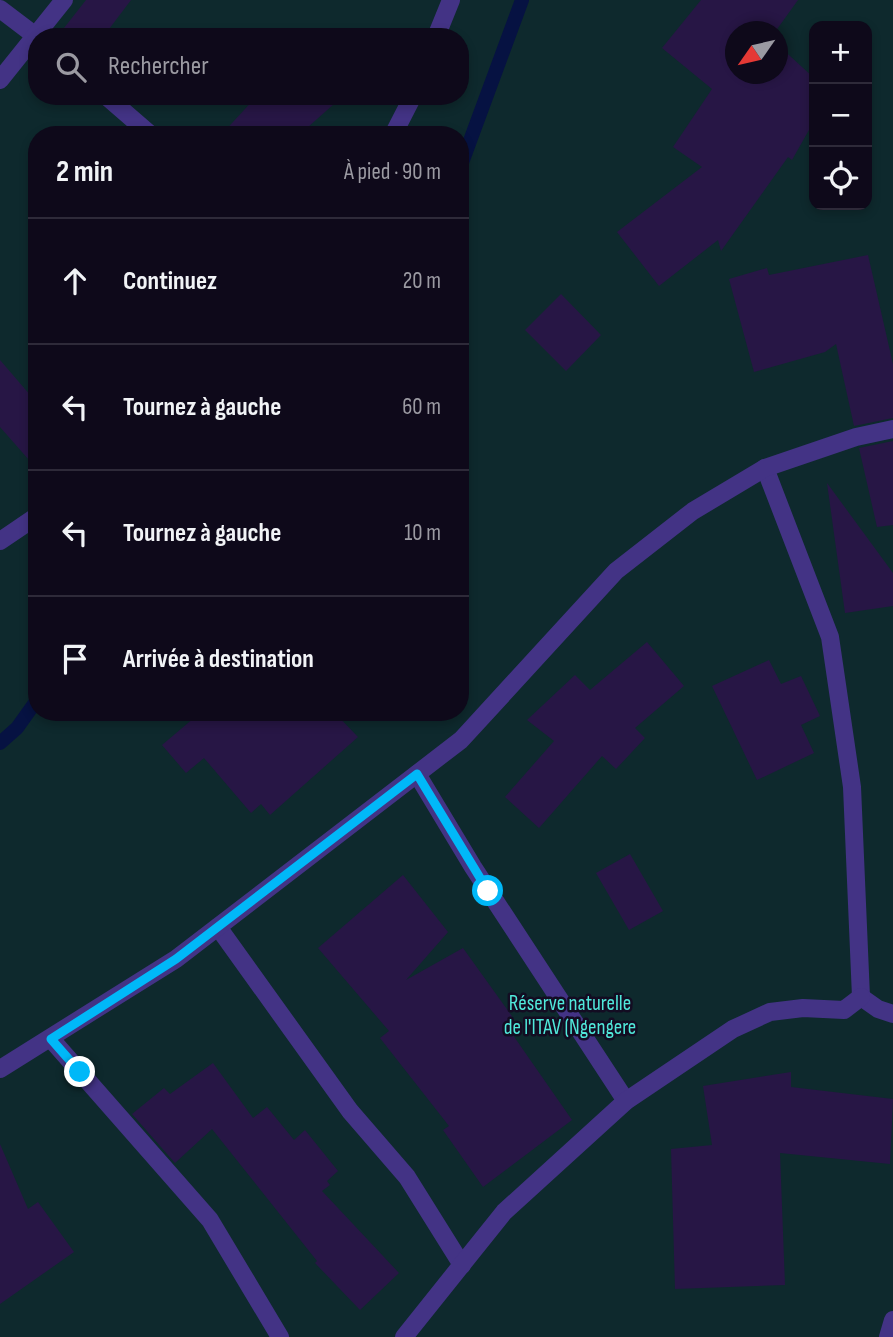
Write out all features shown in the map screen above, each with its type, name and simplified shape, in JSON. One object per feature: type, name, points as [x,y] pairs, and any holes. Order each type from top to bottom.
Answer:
[{"type":"street","points":[[43,28],[64,0]]},
{"type":"street","points":[[440,28],[451,0]]},
{"type":"street","points":[[0,9],[28,31]]},
{"type":"street","points":[[0,80],[28,47]]},
{"type":"street","points":[[116,105],[141,126]]},
{"type":"street","points":[[398,126],[408,105]]},
{"type":"street","points":[[0,1069],[176,959],[461,740],[616,571],[693,511],[765,468],[856,437],[893,429]]},
{"type":"street","points":[[765,468],[830,637],[852,787],[861,997]]},
{"type":"street","points":[[0,541],[28,522]]},
{"type":"street","points":[[417,774],[472,867],[626,1101]]},
{"type":"street","points":[[218,927],[350,1111],[407,1177],[462,1265]]},
{"type":"street","points":[[861,997],[878,1009],[893,1014]]},
{"type":"street","points":[[404,1337],[504,1212],[626,1101],[733,1030],[770,1012],[803,1008],[844,1010],[861,997]]},
{"type":"street","points":[[51,1039],[211,1220],[280,1337]]},
{"type":"street","points":[[888,1337],[893,1320]]},
{"type":"green space","name":"Réserve naturelle de l'ITAV (Ngengere","points":[[0,0],[893,0],[893,1337],[0,1337]]},
{"type":"building","points":[[86,0],[131,0],[110,28],[64,28]]},
{"type":"building","points":[[701,0],[798,0],[783,21],[725,21],[725,84],[788,84],[788,54],[809,73],[809,130],[792,160],[788,157],[721,251],[718,240],[659,286],[617,232],[702,167],[673,147],[712,89],[662,48]]},
{"type":"building","points":[[249,105],[333,105],[309,126],[229,126]]},
{"type":"building","points":[[868,255],[893,364],[893,418],[854,426],[836,344],[825,352],[754,372],[729,279],[767,268],[769,275]]},
{"type":"building","points":[[561,294],[601,335],[566,371],[525,330]]},
{"type":"building","points":[[0,360],[28,393],[28,459],[0,427]]},
{"type":"building","points":[[893,441],[893,525],[877,527],[859,448]]},
{"type":"building","points":[[827,483],[893,573],[893,606],[845,613]]},
{"type":"building","points":[[647,642],[684,686],[635,728],[645,738],[616,769],[602,756],[539,828],[505,797],[554,741],[527,720],[575,675],[590,690]]},
{"type":"building","points":[[769,660],[781,684],[801,676],[820,716],[801,725],[814,753],[757,780],[712,686]]},
{"type":"building","points":[[190,721],[343,721],[358,737],[270,815],[261,804],[251,813],[204,758],[186,773],[162,745]]},
{"type":"building","points":[[630,854],[663,911],[629,930],[596,873]]},
{"type":"building","points":[[403,875],[448,932],[406,980],[463,948],[514,1019],[506,1025],[572,1120],[483,1187],[443,1130],[449,1126],[380,1038],[389,1031],[318,948]]},
{"type":"building","points":[[213,1063],[253,1118],[267,1107],[294,1140],[305,1130],[338,1171],[327,1181],[330,1185],[322,1191],[399,1273],[360,1310],[315,1263],[317,1261],[212,1129],[175,1163],[132,1114],[164,1088],[170,1094]]},
{"type":"building","points":[[791,1072],[791,1087],[893,1099],[890,1164],[780,1153],[785,1285],[675,1289],[671,1149],[712,1145],[703,1086]]},
{"type":"building","points":[[0,1144],[28,1209],[38,1202],[74,1252],[0,1304]]},
{"type":"waterway","points":[[469,144],[522,0]]},
{"type":"waterway","points":[[0,743],[17,728],[28,713]]},
{"type":"route","points":[[80,1072],[51,1039],[176,959],[417,774],[488,891]]}]
